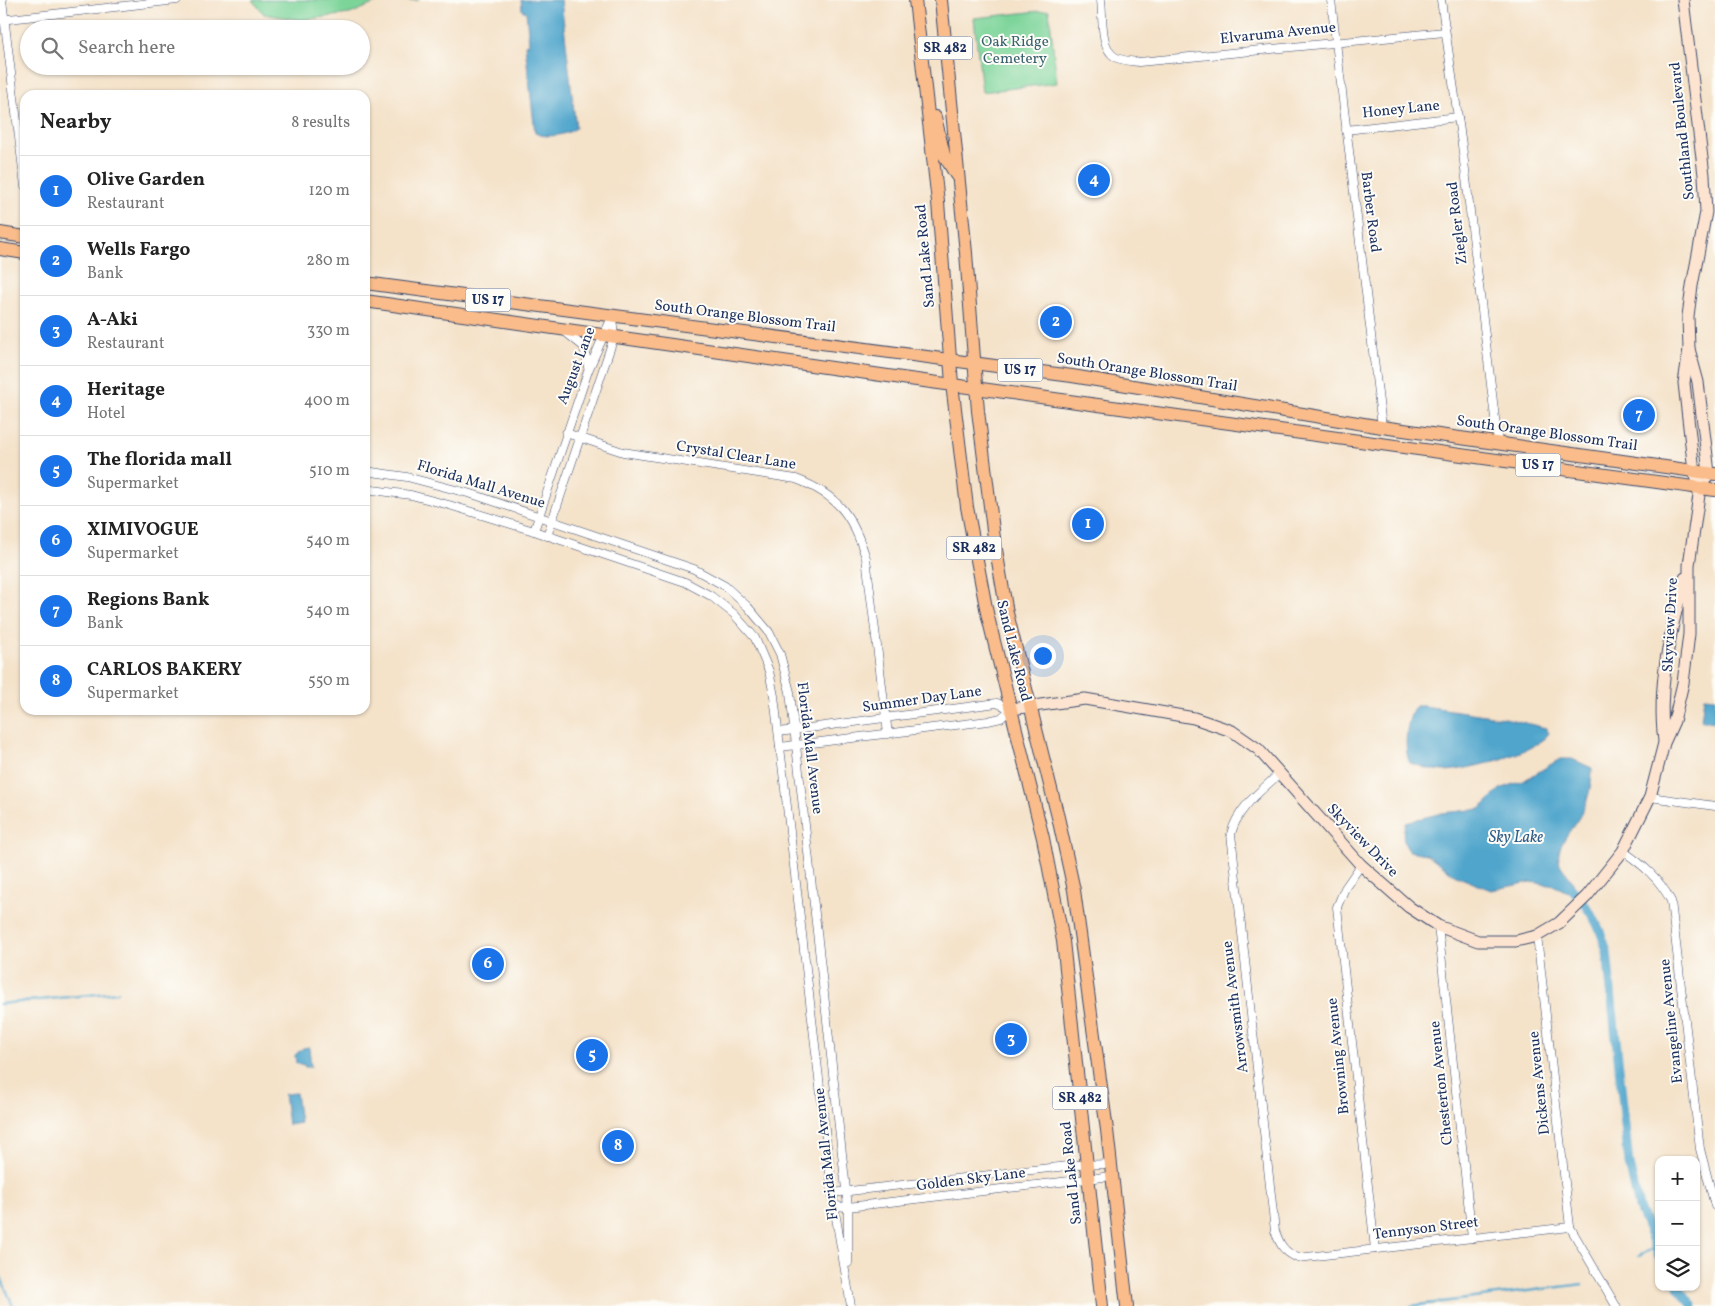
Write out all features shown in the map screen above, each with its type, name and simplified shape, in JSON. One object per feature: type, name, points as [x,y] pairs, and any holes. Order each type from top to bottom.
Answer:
[{"type":"main road","name":"Sand Lake Road","points":[[915,0],[938,202],[952,384],[967,507],[977,567],[1054,891],[1068,980],[1102,1306]]},
{"type":"main road","name":"Sand Lake Road","points":[[941,0],[976,387],[999,572],[1074,890],[1089,991],[1127,1306]]},
{"type":"main road","points":[[922,65],[944,155],[957,177]]},
{"type":"main road","points":[[0,233],[20,236]]},
{"type":"main road","points":[[0,250],[20,252]]},
{"type":"main road","name":"South Orange Blossom Trail","points":[[370,284],[718,331],[790,338],[1116,383],[1382,427],[1712,474]]},
{"type":"main road","name":"US 17","points":[[370,302],[608,337],[1715,490]]},
{"type":"main road","points":[[1361,440],[1371,438],[1379,433],[1382,427]]},
{"type":"main road","points":[[1381,443],[1394,434],[1405,430]]},
{"type":"main road","points":[[1054,891],[1074,890]]},
{"type":"street","points":[[2,0],[2,20],[20,150]]},
{"type":"street","points":[[2,20],[177,0]]},
{"type":"street","name":"Elvaruma Avenue","points":[[1101,0],[1105,40],[1114,57],[1139,62],[1446,32]]},
{"type":"street","name":"Barber Road","points":[[1331,0],[1382,427]]},
{"type":"street","name":"Ziegler Road","points":[[1441,0],[1458,117],[1498,443]]},
{"type":"street","name":"Southland Boulevard","points":[[1683,0],[1704,175],[1706,212],[1688,316],[1689,349],[1684,383],[1694,471],[1700,488]]},
{"type":"street","name":"Honey Lane","points":[[1346,130],[1458,117]]},
{"type":"street","name":"August Lane","points":[[547,536],[581,440],[612,317]]},
{"type":"street","name":"August Lane","points":[[534,530],[588,371],[608,337],[612,317]]},
{"type":"street","points":[[562,330],[584,347],[588,358],[588,371]]},
{"type":"street","name":"Southland Boulevard","points":[[1689,349],[1698,382],[1712,474]]},
{"type":"street","name":"Crystal Clear Lane","points":[[566,433],[581,440],[623,452],[796,479],[818,488],[838,503],[850,517],[858,533],[866,558],[888,734]]},
{"type":"street","name":"Florida Mall Avenue","points":[[370,472],[415,479],[475,495],[688,568],[725,586],[748,607],[769,632],[780,654],[790,692],[795,731],[848,1207],[848,1282]]},
{"type":"street","points":[[1700,488],[1712,474]]},
{"type":"street","name":"Skyview Drive","points":[[1011,708],[1085,699],[1194,718],[1232,731],[1258,750],[1361,866],[1409,907],[1438,926],[1478,941],[1498,943],[1537,936],[1558,923],[1587,896],[1623,851],[1650,797],[1664,743],[1674,721],[1683,683],[1689,634],[1689,565],[1700,488]]},
{"type":"street","name":"Florida Mall Avenue","points":[[370,490],[411,495],[534,530],[685,582],[711,596],[734,614],[755,638],[765,659],[772,683],[832,1193],[851,1306]]},
{"type":"street","name":"Skyview Drive","points":[[1664,743],[1661,716],[1664,678],[1678,601],[1689,565]]},
{"type":"street","name":"Summer Day Lane","points":[[779,732],[997,703],[1011,708],[1001,718],[995,720],[780,747]]},
{"type":"street","name":"Arrowsmith Avenue","points":[[1280,774],[1243,808],[1234,821],[1231,834],[1275,1231],[1280,1245],[1287,1253]]},
{"type":"street","points":[[1650,797],[1715,806]]},
{"type":"street","name":"Evangeline Avenue","points":[[1623,851],[1649,869],[1664,888],[1671,901],[1700,1149],[1715,1206]]},
{"type":"street","name":"Browning Avenue","points":[[1361,866],[1345,888],[1337,907],[1375,1249]]},
{"type":"street","name":"Chesterton Avenue","points":[[1438,926],[1472,1238]]},
{"type":"street","name":"Dickens Avenue","points":[[1537,936],[1570,1227]]},
{"type":"street","points":[[820,1090],[834,1089]]},
{"type":"street","name":"Golden Sky Lane","points":[[832,1193],[846,1193],[1087,1165],[1111,1170]]},
{"type":"street","name":"Golden Sky Lane","points":[[834,1206],[848,1207],[1088,1179],[1111,1170]]},
{"type":"street","points":[[1570,1227],[1616,1306]]},
{"type":"street","name":"Tennyson Street","points":[[1287,1253],[1298,1258],[1570,1227]]},
{"type":"green space","points":[[252,0],[419,0],[378,2],[350,14],[300,20],[264,14]]},
{"type":"green space","name":"Oak Ridge Cemetery","points":[[1049,10],[1057,83],[982,92],[974,18]]},
{"type":"water","points":[[521,0],[561,0],[576,128],[567,133],[545,136],[535,133],[525,45],[529,43],[526,12],[522,10]]},
{"type":"water","points":[[1704,697],[1715,698],[1715,722],[1701,720]]},
{"type":"water","points":[[1416,706],[1505,718],[1546,728],[1549,733],[1542,740],[1517,754],[1485,764],[1456,770],[1436,770],[1410,763],[1408,757],[1406,742],[1408,726]]},
{"type":"water","name":"Sky Lake","points":[[1560,759],[1572,759],[1592,768],[1591,785],[1587,801],[1579,818],[1560,848],[1560,864],[1574,887],[1570,893],[1555,886],[1531,882],[1491,890],[1456,876],[1427,854],[1409,851],[1403,837],[1406,822],[1442,813],[1480,809],[1500,789],[1523,781]]},
{"type":"water","points":[[309,1047],[311,1067],[305,1067],[296,1063],[295,1055],[303,1048]]},
{"type":"water","points":[[296,1093],[300,1123],[288,1125],[284,1094]]},
{"type":"waterway","points":[[1572,889],[1594,918],[1607,952],[1629,1164],[1639,1208],[1655,1246]]},
{"type":"waterway","points":[[0,1004],[118,992]]},
{"type":"waterway","points":[[1639,1256],[1654,1248]]},
{"type":"waterway","points":[[0,1275],[13,1306]]},
{"type":"waterway","points":[[1411,1306],[1583,1284]]},
{"type":"waterway","points":[[1681,1291],[1693,1306]]},
{"type":"place","name":"Heritage","points":[[1094,180]]},
{"type":"place","name":"Wells Fargo","points":[[1056,322]]},
{"type":"place","name":"Regions Bank","points":[[1639,415]]},
{"type":"place","name":"Olive Garden","points":[[1088,524]]},
{"type":"place","name":"XIMIVOGUE","points":[[488,964]]},
{"type":"place","name":"A-Aki","points":[[1011,1039]]},
{"type":"place","name":"The florida mall","points":[[592,1055]]},
{"type":"place","name":"CARLOS BAKERY","points":[[618,1146]]}]
